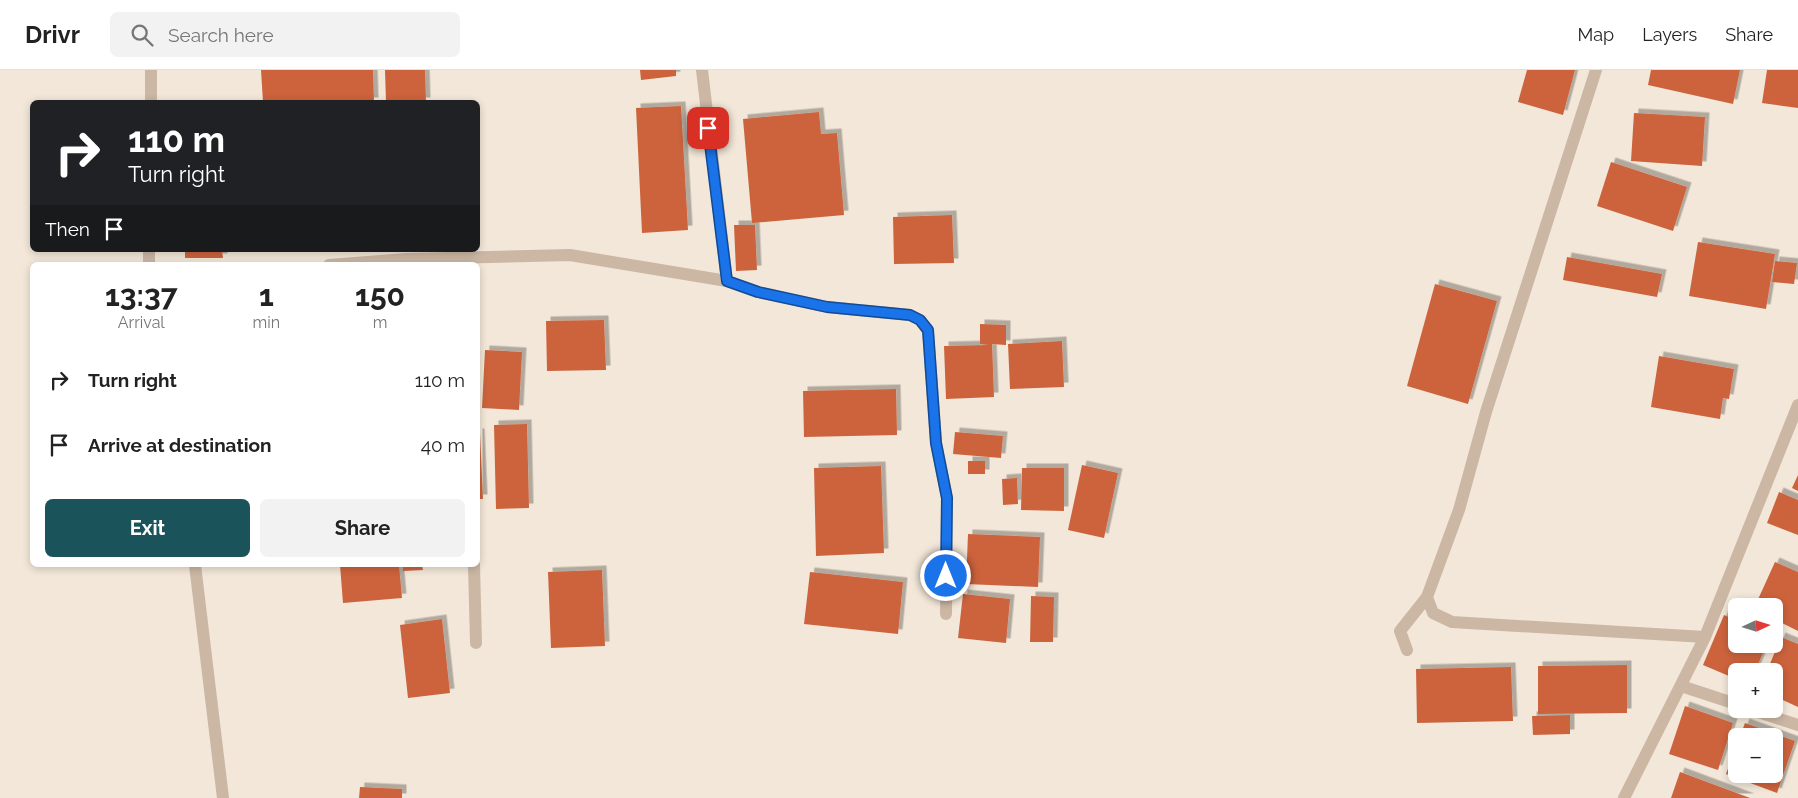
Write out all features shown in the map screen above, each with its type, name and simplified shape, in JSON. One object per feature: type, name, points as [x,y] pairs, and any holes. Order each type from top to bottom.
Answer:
[{"type":"street","points":[[150,100],[151,70]]},
{"type":"street","points":[[702,70],[727,281]]},
{"type":"street","points":[[1406,650],[1400,630],[1428,597],[1459,510],[1486,412],[1596,70]]},
{"type":"street","points":[[368,262],[406,259],[570,255],[727,281],[758,292],[827,307],[910,315],[920,320],[928,330],[936,443],[947,498],[946,614]]},
{"type":"street","points":[[1624,798],[1705,637],[1798,405]]},
{"type":"street","points":[[195,567],[223,798]]},
{"type":"street","points":[[474,567],[476,643]]},
{"type":"street","points":[[1428,597],[1433,613],[1452,622],[1705,637]]},
{"type":"street","points":[[1681,686],[1728,701]]},
{"type":"street","points":[[1777,718],[1798,725]]},
{"type":"building","points":[[261,70],[373,70],[374,100],[263,100]]},
{"type":"building","points":[[385,70],[425,70],[426,100],[386,100]]},
{"type":"building","points":[[640,70],[676,70],[676,76],[641,80]]},
{"type":"building","points":[[1527,70],[1575,70],[1563,115],[1518,102]]},
{"type":"building","points":[[1651,70],[1740,70],[1733,104],[1648,85]]},
{"type":"building","points":[[1767,70],[1798,70],[1798,108],[1762,103]]},
{"type":"building","points":[[681,106],[688,230],[642,233],[636,108]]},
{"type":"building","points":[[819,112],[821,134],[837,133],[844,215],[752,223],[743,119]]},
{"type":"building","points":[[1634,113],[1705,117],[1702,166],[1631,161]]},
{"type":"building","points":[[1611,162],[1687,187],[1673,231],[1597,206]]},
{"type":"building","points":[[952,215],[954,263],[894,264],[893,217]]},
{"type":"building","points":[[734,225],[755,225],[757,270],[736,271]]},
{"type":"building","points":[[1698,242],[1775,254],[1766,309],[1689,296]]},
{"type":"building","points":[[185,252],[222,252],[223,258],[185,258]]},
{"type":"building","points":[[1567,257],[1662,274],[1657,297],[1563,280]]},
{"type":"building","points":[[1775,261],[1797,263],[1794,284],[1772,282]]},
{"type":"building","points":[[1435,284],[1497,301],[1468,404],[1407,386]]},
{"type":"building","points":[[604,320],[606,370],[547,371],[546,321]]},
{"type":"building","points":[[980,324],[1006,325],[1006,345],[992,344],[994,397],[946,399],[944,346],[989,345],[980,344]]},
{"type":"building","points":[[1062,341],[1064,387],[1010,389],[1008,344]]},
{"type":"building","points":[[485,350],[522,352],[519,410],[482,408]]},
{"type":"building","points":[[1659,356],[1734,369],[1729,399],[1723,398],[1720,419],[1651,407]]},
{"type":"building","points":[[896,389],[897,435],[804,437],[803,391]]},
{"type":"building","points":[[527,424],[529,508],[496,509],[494,425]]},
{"type":"building","points":[[955,432],[1003,436],[1001,458],[953,454]]},
{"type":"building","points":[[480,433],[483,499],[480,499]]},
{"type":"building","points":[[968,461],[985,461],[985,474],[968,474]]},
{"type":"building","points":[[1082,465],[1118,473],[1104,538],[1068,530]]},
{"type":"building","points":[[881,466],[884,553],[816,556],[814,468]]},
{"type":"building","points":[[1022,468],[1064,468],[1064,511],[1021,510]]},
{"type":"building","points":[[1798,475],[1798,491],[1792,488]]},
{"type":"building","points":[[1017,478],[1018,504],[1003,505],[1002,479]]},
{"type":"building","points":[[1779,492],[1798,500],[1798,535],[1767,523]]},
{"type":"building","points":[[968,534],[1040,537],[1038,587],[966,584]]},
{"type":"building","points":[[1775,562],[1798,572],[1798,631],[1783,624],[1783,598],[1759,598]]},
{"type":"building","points":[[340,567],[399,567],[402,598],[343,603]]},
{"type":"building","points":[[403,567],[422,567],[423,570],[403,571]]},
{"type":"building","points":[[602,570],[605,646],[551,648],[548,572]]},
{"type":"building","points":[[810,572],[903,582],[898,634],[804,624]]},
{"type":"building","points":[[963,594],[1010,599],[1006,643],[958,638]]},
{"type":"building","points":[[1031,596],[1054,597],[1053,642],[1030,642]]},
{"type":"building","points":[[1724,615],[1728,617],[1728,653],[1763,653],[1759,663],[1728,663],[1728,676],[1703,665]]},
{"type":"building","points":[[442,619],[450,693],[408,698],[400,625]]},
{"type":"building","points":[[1783,638],[1798,644],[1798,707],[1783,700],[1783,663],[1770,663],[1774,653],[1783,653]]},
{"type":"building","points":[[1627,665],[1627,713],[1538,714],[1538,666]]},
{"type":"building","points":[[1511,667],[1513,721],[1417,723],[1416,669]]},
{"type":"building","points":[[1685,706],[1733,723],[1731,728],[1728,728],[1728,739],[1718,770],[1669,754]]},
{"type":"building","points":[[1570,715],[1570,734],[1533,735],[1532,716]]},
{"type":"building","points":[[1745,723],[1759,728],[1743,728]]},
{"type":"building","points":[[1783,737],[1795,741],[1783,776]]},
{"type":"building","points":[[1680,772],[1750,798],[1671,798]]},
{"type":"building","points":[[1750,783],[1780,783],[1777,793]]},
{"type":"building","points":[[360,787],[402,789],[402,798],[359,798]]},
{"type":"route","points":[[708,128],[727,281],[758,292],[827,307],[910,315],[920,320],[928,330],[936,443],[947,498],[946,576]]}]
